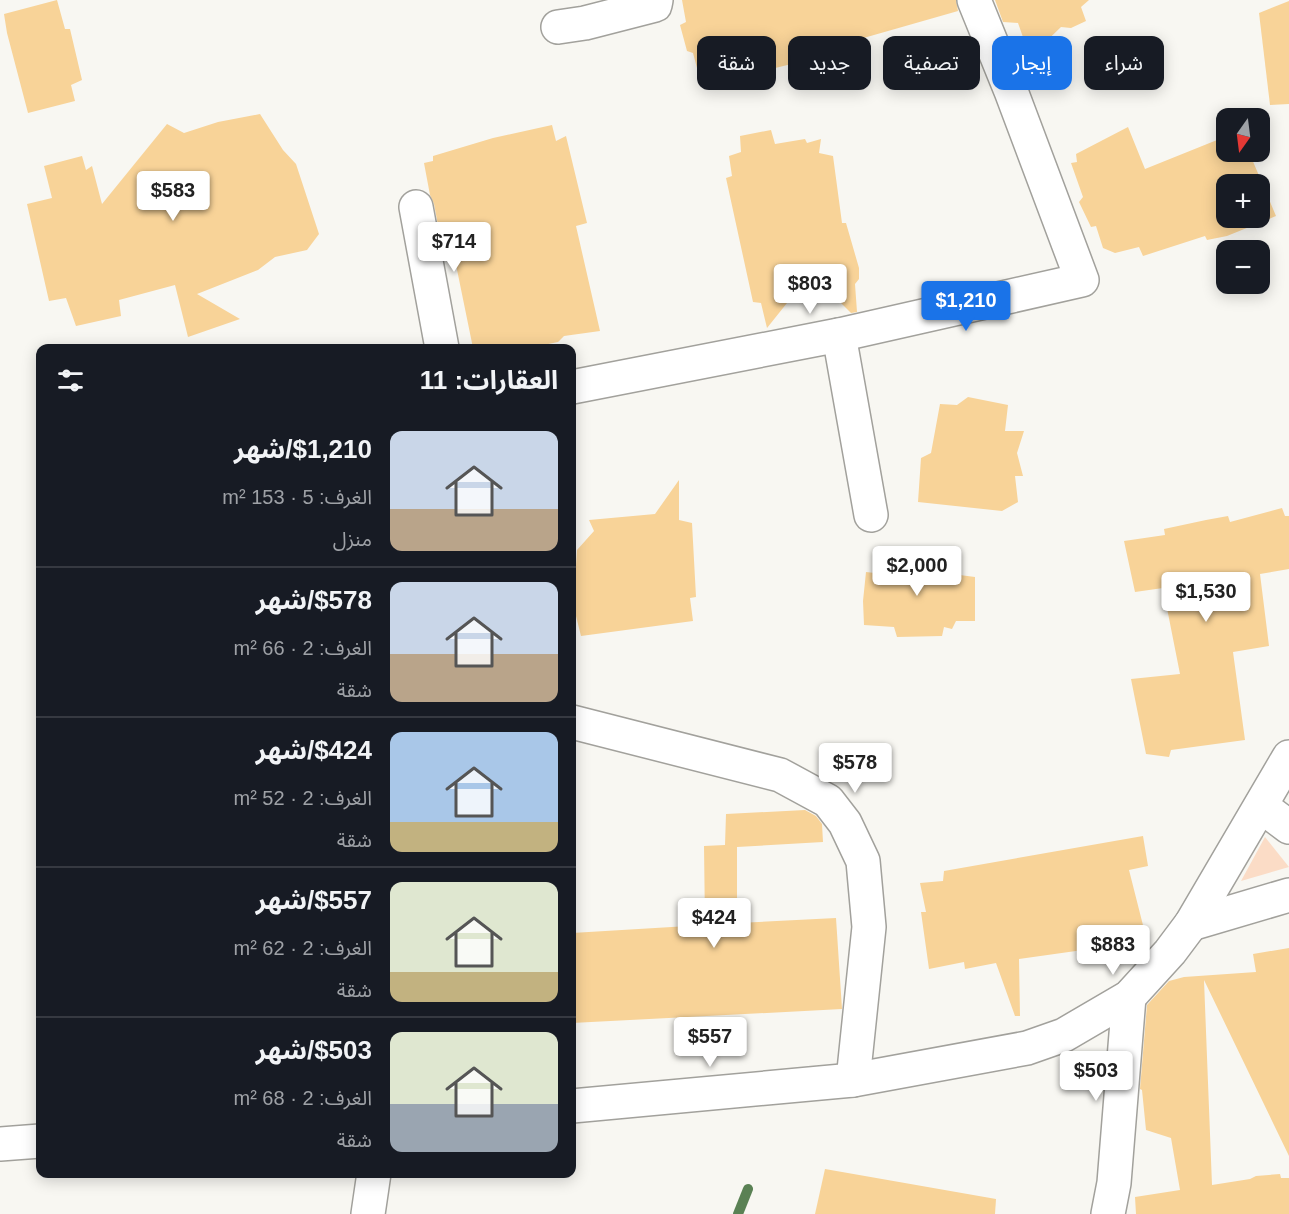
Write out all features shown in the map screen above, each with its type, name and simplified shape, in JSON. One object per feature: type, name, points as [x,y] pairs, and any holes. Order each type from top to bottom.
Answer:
[{"type":"street","points":[[558,27],[585,23],[655,5],[656,0]]},
{"type":"street","points":[[576,386],[839,335],[1082,280],[974,0]]},
{"type":"street","points":[[416,207],[441,344]]},
{"type":"street","points":[[839,335],[871,515]]},
{"type":"street","points":[[576,723],[780,775],[828,801],[845,823],[864,861],[869,927],[853,1080]]},
{"type":"street","points":[[576,1106],[853,1080],[1027,1048],[1064,1035],[1129,997],[1170,952],[1191,924],[1289,757]]},
{"type":"street","points":[[1261,806],[1289,827]]},
{"type":"street","points":[[1191,924],[1289,896]]},
{"type":"street","points":[[1108,1214],[1114,1183],[1129,997]]},
{"type":"street","points":[[0,1144],[36,1141]]},
{"type":"street","points":[[368,1214],[373,1178]]},
{"type":"shaded area","points":[[1265,837],[1289,867],[1241,881]]},
{"type":"building","points":[[57,0],[65,29],[70,29],[82,80],[71,85],[75,101],[28,113],[4,14]]},
{"type":"building","points":[[682,0],[956,0],[958,11],[870,36],[788,36],[788,65],[776,68],[776,36],[697,36],[697,68],[693,53],[687,51],[680,25],[686,22]]},
{"type":"building","points":[[995,0],[1089,0],[1081,7],[1086,21],[1071,28],[1061,27],[1052,36],[1023,36],[1018,23],[1003,22]]},
{"type":"building","points":[[1289,1],[1289,104],[1270,105],[1259,13]]},
{"type":"building","points":[[260,114],[283,150],[296,164],[319,234],[307,250],[275,257],[258,270],[197,294],[240,319],[188,337],[175,285],[119,300],[121,316],[76,326],[66,298],[49,301],[27,204],[52,198],[44,166],[82,156],[86,170],[92,166],[102,204],[167,124],[184,133],[218,122]]},
{"type":"building","points":[[552,125],[556,141],[566,136],[587,223],[576,226],[600,331],[564,336],[558,342],[548,344],[472,344],[454,255],[444,257],[424,163],[433,161],[433,156],[493,138]]},
{"type":"building","points":[[1128,127],[1145,169],[1216,140],[1216,162],[1253,162],[1258,174],[1216,174],[1216,228],[1247,228],[1227,236],[1207,240],[1205,236],[1143,256],[1139,247],[1115,253],[1103,248],[1096,226],[1091,227],[1079,202],[1083,197],[1071,163],[1077,162],[1076,154]]},
{"type":"building","points":[[771,130],[775,144],[805,139],[807,143],[821,139],[819,153],[833,156],[842,223],[846,223],[859,268],[859,279],[855,284],[857,312],[851,313],[827,289],[808,298],[787,303],[767,328],[761,303],[753,302],[726,178],[732,176],[729,156],[741,152],[740,136]]},
{"type":"building","points":[[1270,202],[1276,216],[1270,218]]},
{"type":"building","points":[[968,397],[1008,405],[1005,431],[1024,431],[1017,453],[1023,476],[1015,476],[1018,502],[1002,511],[918,502],[921,458],[931,453],[940,404],[957,405]]},
{"type":"building","points":[[679,480],[679,520],[692,523],[696,597],[690,598],[693,621],[581,636],[576,616],[577,550],[594,531],[589,520],[655,514]]},
{"type":"building","points":[[1282,508],[1285,516],[1289,516],[1289,569],[1260,574],[1269,646],[1233,652],[1245,740],[1171,750],[1169,757],[1146,754],[1131,679],[1180,674],[1163,588],[1135,592],[1124,541],[1165,535],[1164,529],[1206,520],[1228,516],[1230,522]]},
{"type":"building","points":[[923,555],[926,566],[951,566],[952,574],[975,577],[975,621],[956,621],[952,629],[944,627],[942,636],[897,637],[894,627],[864,625],[863,601],[866,572],[875,573],[876,557]]},
{"type":"building","points":[[805,810],[816,816],[822,824],[823,842],[737,847],[737,923],[836,918],[842,1009],[576,1023],[576,933],[705,925],[704,846],[725,845],[726,814]]},
{"type":"building","points":[[1143,836],[1148,866],[1129,870],[1147,941],[1019,959],[1020,1016],[1015,1016],[996,963],[965,969],[964,962],[929,969],[921,912],[926,912],[920,883],[943,881],[944,871]]},
{"type":"building","points":[[1289,948],[1289,1156],[1204,980],[1212,1185],[1256,1176],[1280,1174],[1281,1178],[1289,1178],[1289,1214],[1136,1214],[1135,1197],[1180,1190],[1171,1138],[1146,1130],[1142,1090],[1140,1089],[1147,1005],[1169,981],[1184,977],[1256,972],[1253,954]]},
{"type":"building","points":[[825,1169],[996,1199],[995,1214],[815,1214]]},
{"type":"waterway","points":[[738,1214],[748,1189]]}]
